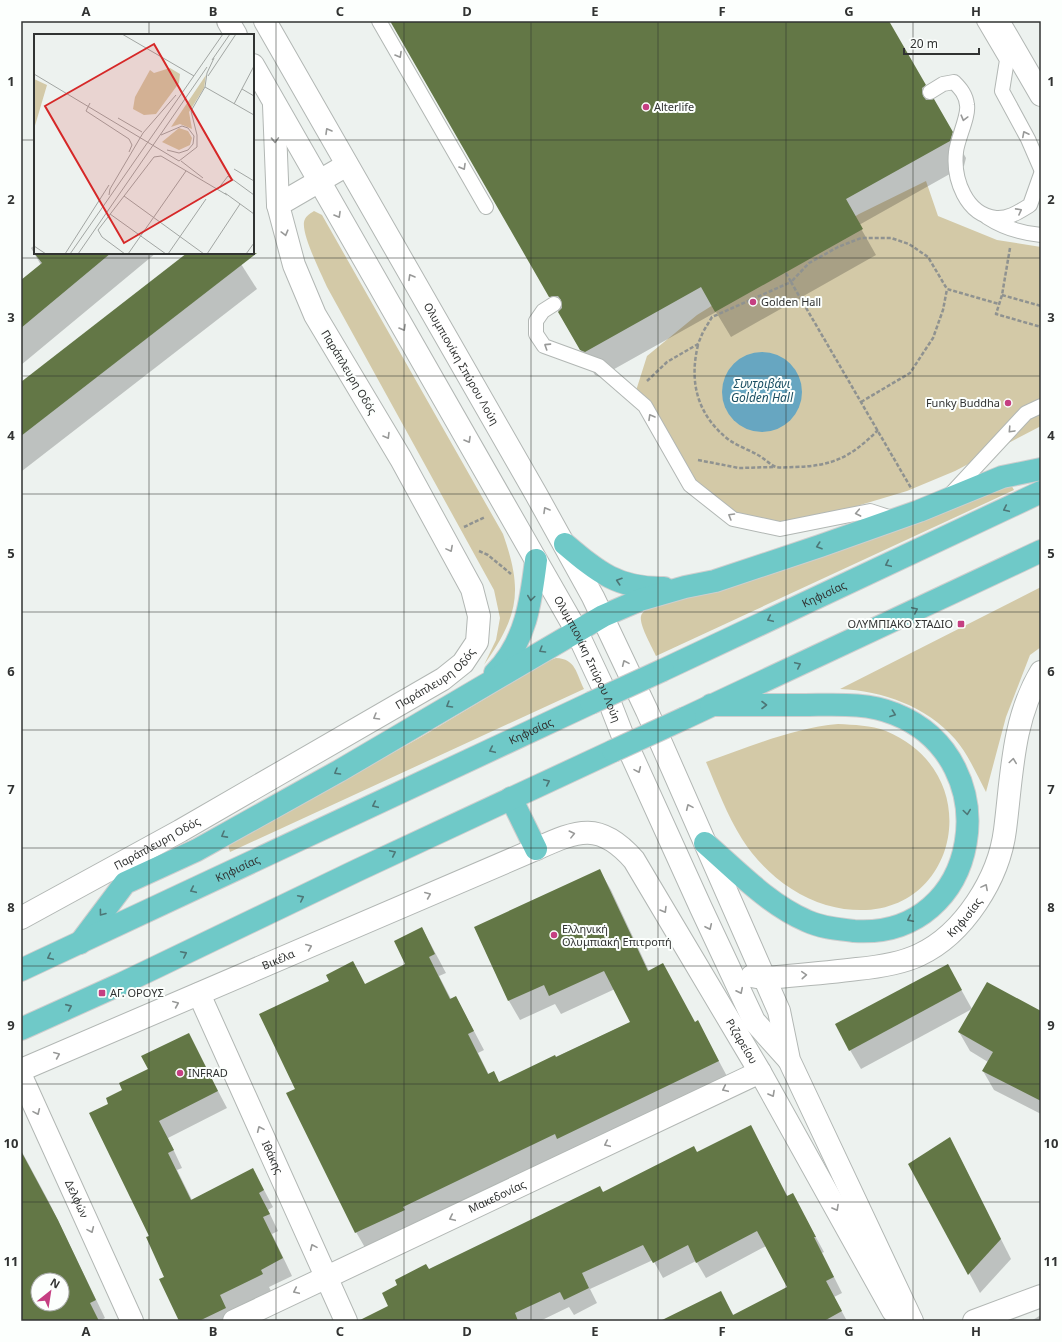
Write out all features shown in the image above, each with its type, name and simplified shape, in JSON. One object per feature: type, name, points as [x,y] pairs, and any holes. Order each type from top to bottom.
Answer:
[{"type":"main road","points":[[80,943],[125,883],[197,850],[339,771],[576,630],[603,616],[640,600],[685,587],[715,582],[895,520],[1002,477],[1041,469]]},
{"type":"main road","name":"Κηφισίας","points":[[21,970],[1041,492]]},
{"type":"main road","points":[[565,544],[596,570],[613,579],[633,586],[650,588],[685,587]]},
{"type":"main road","points":[[21,1029],[123,983],[511,798],[618,742],[685,718],[1041,551]]},
{"type":"main road","points":[[483,686],[500,668],[513,649],[524,628],[531,605],[536,560]]},
{"type":"main road","points":[[705,843],[761,892],[783,909],[809,922],[836,929],[864,931],[892,927],[913,918],[931,905],[947,889],[958,870],[966,848],[969,821],[965,793],[951,762],[939,745],[919,726],[894,714],[867,707],[840,705],[711,705]]},
{"type":"main road","points":[[511,798],[536,849]]},
{"type":"street","points":[[228,21],[235,34]]},
{"type":"street","name":"Ολυμπιονίκη Σπύρου Λούη","points":[[265,21],[565,544],[603,616],[647,711]]},
{"type":"street","points":[[998,21],[1041,95]]},
{"type":"street","name":"Ολυμπιονίκη Σπύρου Λούη","points":[[254,67],[576,630],[608,698],[618,742]]},
{"type":"street","name":"Παράπλευρη Οδός","points":[[21,918],[187,827],[442,679],[464,663],[478,642],[479,616],[472,589],[401,459],[315,315],[294,265],[278,205],[274,101]]},
{"type":"street","points":[[278,205],[347,165]]},
{"type":"street","name":"Κηφισίας","points":[[725,961],[748,975],[765,978],[889,965],[919,955],[940,942],[960,924],[976,904],[996,861],[1005,832],[1015,742],[1030,694],[1041,672]]},
{"type":"street","name":"Ριζαρείου","points":[[647,711],[779,1011],[789,1060],[912,1321]]},
{"type":"street","name":"Ριζαρείου","points":[[618,742],[754,1021],[789,1060]]},
{"type":"street","name":"Ριζαρείου","points":[[536,849],[567,835],[583,832],[605,836],[623,847],[634,860],[760,1072],[900,1321]]},
{"type":"street","name":"Βικέλα","points":[[21,1070],[536,849]]},
{"type":"street","name":"Ιθάκης","points":[[199,994],[346,1321]]},
{"type":"street","name":"Μακεδονίας","points":[[234,1321],[760,1072]]},
{"type":"street","name":"Δελφών","points":[[21,1076],[132,1321]]},
{"type":"street","points":[[974,1321],[1041,1296]]},
{"type":"lane","points":[[379,21],[486,207]]},
{"type":"lane","points":[[984,21],[1007,60],[1002,91],[1028,139],[1041,169]]},
{"type":"lane","points":[[930,92],[944,84],[954,82],[963,91],[968,106],[956,153],[957,174],[961,191],[969,203],[981,214],[1002,227],[1013,231],[1041,235]]},
{"type":"lane","points":[[981,214],[997,218],[1011,215],[1030,205],[1041,174]]},
{"type":"lane","points":[[554,304],[542,311],[536,321],[536,334],[544,346],[599,366],[645,406],[690,485],[733,519],[780,529],[870,511],[895,520]]},
{"type":"lane","points":[[933,505],[1026,413],[1041,406]]},
{"type":"path","points":[[776,467],[729,440],[716,429],[707,416],[695,391],[694,361],[698,344],[703,332],[712,317],[791,282],[809,263],[838,247],[860,238],[891,238],[909,244],[928,257],[947,289],[943,310],[933,338],[910,373],[862,402]]},
{"type":"path","points":[[1011,244],[1002,296],[996,314],[1041,327]]},
{"type":"path","points":[[786,273],[878,430],[933,505]]},
{"type":"path","points":[[947,289],[999,304]]},
{"type":"path","points":[[1002,296],[1041,306]]},
{"type":"path","points":[[634,397],[653,374],[667,362],[698,344]]},
{"type":"path","points":[[671,452],[695,460],[739,468],[814,467],[831,462],[861,447],[878,430]]},
{"type":"path","points":[[447,543],[506,507]]},
{"type":"path","points":[[447,543],[464,546],[488,555],[514,576],[534,581]]},
{"type":"shaded area","points":[[926,181],[938,216],[997,240],[1041,247],[1041,426],[955,471],[907,491],[780,529],[733,519],[690,485],[634,397],[647,356],[697,315],[859,214]]},
{"type":"shaded area","points":[[314,211],[322,215],[503,534],[513,571],[515,587],[514,602],[511,617],[505,631],[484,665],[496,640],[500,618],[494,590],[327,287],[309,245],[304,228],[305,219]]},
{"type":"shaded area","points":[[1010,483],[1014,490],[656,656],[642,625],[641,616],[643,612],[650,607]]},
{"type":"shaded area","points":[[1041,587],[1041,647],[1030,655],[1006,717],[986,792],[960,745],[943,727],[931,718],[903,702],[888,697],[856,690],[840,689]]},
{"type":"shaded area","points":[[556,658],[563,659],[572,664],[584,689],[230,852],[228,845],[421,737],[548,661]]},
{"type":"shaded area","points":[[838,724],[868,726],[886,731],[920,753],[941,783],[949,816],[945,849],[930,878],[905,899],[870,910],[826,905],[813,901],[789,888],[778,880],[758,861],[742,839],[722,801],[706,762],[755,744],[788,734],[821,726]]},
{"type":"water","name":"Συντριβάνι Golden Hall","points":[[762,352],[777,355],[790,364],[799,377],[802,392],[799,407],[790,420],[777,429],[762,432],[747,429],[734,420],[725,407],[722,392],[725,377],[734,364],[747,355]]},
{"type":"building","points":[[390,21],[889,21],[926,85],[922,88],[923,96],[926,100],[934,99],[953,132],[950,141],[846,199],[863,229],[715,312],[701,287],[585,352],[580,350],[558,312],[562,308],[561,300],[558,296],[549,297]]},
{"type":"building","points":[[257,253],[21,436],[21,382],[186,254]]},
{"type":"building","points":[[35,254],[110,254],[21,328],[21,280],[42,263]]},
{"type":"building","points":[[600,869],[648,971],[663,963],[695,1022],[698,1020],[719,1061],[557,1139],[555,1134],[403,1207],[405,1210],[355,1233],[286,1093],[295,1089],[259,1014],[329,981],[326,975],[353,961],[365,984],[405,964],[394,941],[422,927],[435,954],[429,957],[450,999],[456,996],[474,1031],[468,1034],[488,1074],[494,1071],[499,1082],[555,1055],[556,1057],[630,1022],[604,971],[549,996],[544,985],[508,1001],[474,927]]},
{"type":"building","points":[[948,964],[962,990],[849,1051],[835,1024]]},
{"type":"building","points":[[987,982],[1041,1011],[1041,1101],[982,1071],[993,1052],[958,1032]]},
{"type":"building","points":[[189,1033],[218,1091],[159,1121],[174,1150],[168,1153],[191,1200],[253,1168],[264,1190],[259,1193],[270,1214],[263,1217],[283,1258],[261,1270],[263,1274],[220,1295],[226,1308],[199,1321],[179,1321],[159,1279],[164,1277],[146,1237],[149,1236],[89,1113],[108,1104],[106,1098],[122,1090],[119,1083],[148,1069],[141,1056]]},
{"type":"building","points":[[751,1125],[787,1196],[793,1193],[816,1237],[814,1237],[834,1277],[826,1281],[842,1311],[824,1321],[660,1321],[721,1291],[733,1315],[787,1287],[757,1231],[696,1263],[688,1245],[653,1263],[643,1245],[582,1273],[589,1288],[564,1300],[560,1292],[515,1313],[518,1321],[358,1321],[388,1306],[382,1293],[397,1285],[395,1280],[426,1264],[429,1269],[600,1186],[603,1192],[694,1146],[697,1152]]},
{"type":"building","points":[[950,1137],[1001,1239],[968,1275],[908,1164]]},
{"type":"building","points":[[21,1151],[58,1220],[96,1300],[90,1303],[99,1321],[21,1321]]},
{"type":"place","name":"Alterlife","points":[[646,107]]},
{"type":"place","name":"Golden Hall","points":[[753,302]]},
{"type":"place","name":"Funky Buddha","points":[[1008,403]]},
{"type":"place","name":"ΟΛΥΜΠΙΑΚΟ ΣΤΑΔΙΟ","points":[[961,624]]},
{"type":"place","name":"Ελληνική Ολυμπιακή Επιτροπή","points":[[554,935]]},
{"type":"place","name":"ΑΓ. ΟΡΟΥΣ","points":[[102,993]]},
{"type":"place","name":"INFRAD","points":[[180,1073]]}]
